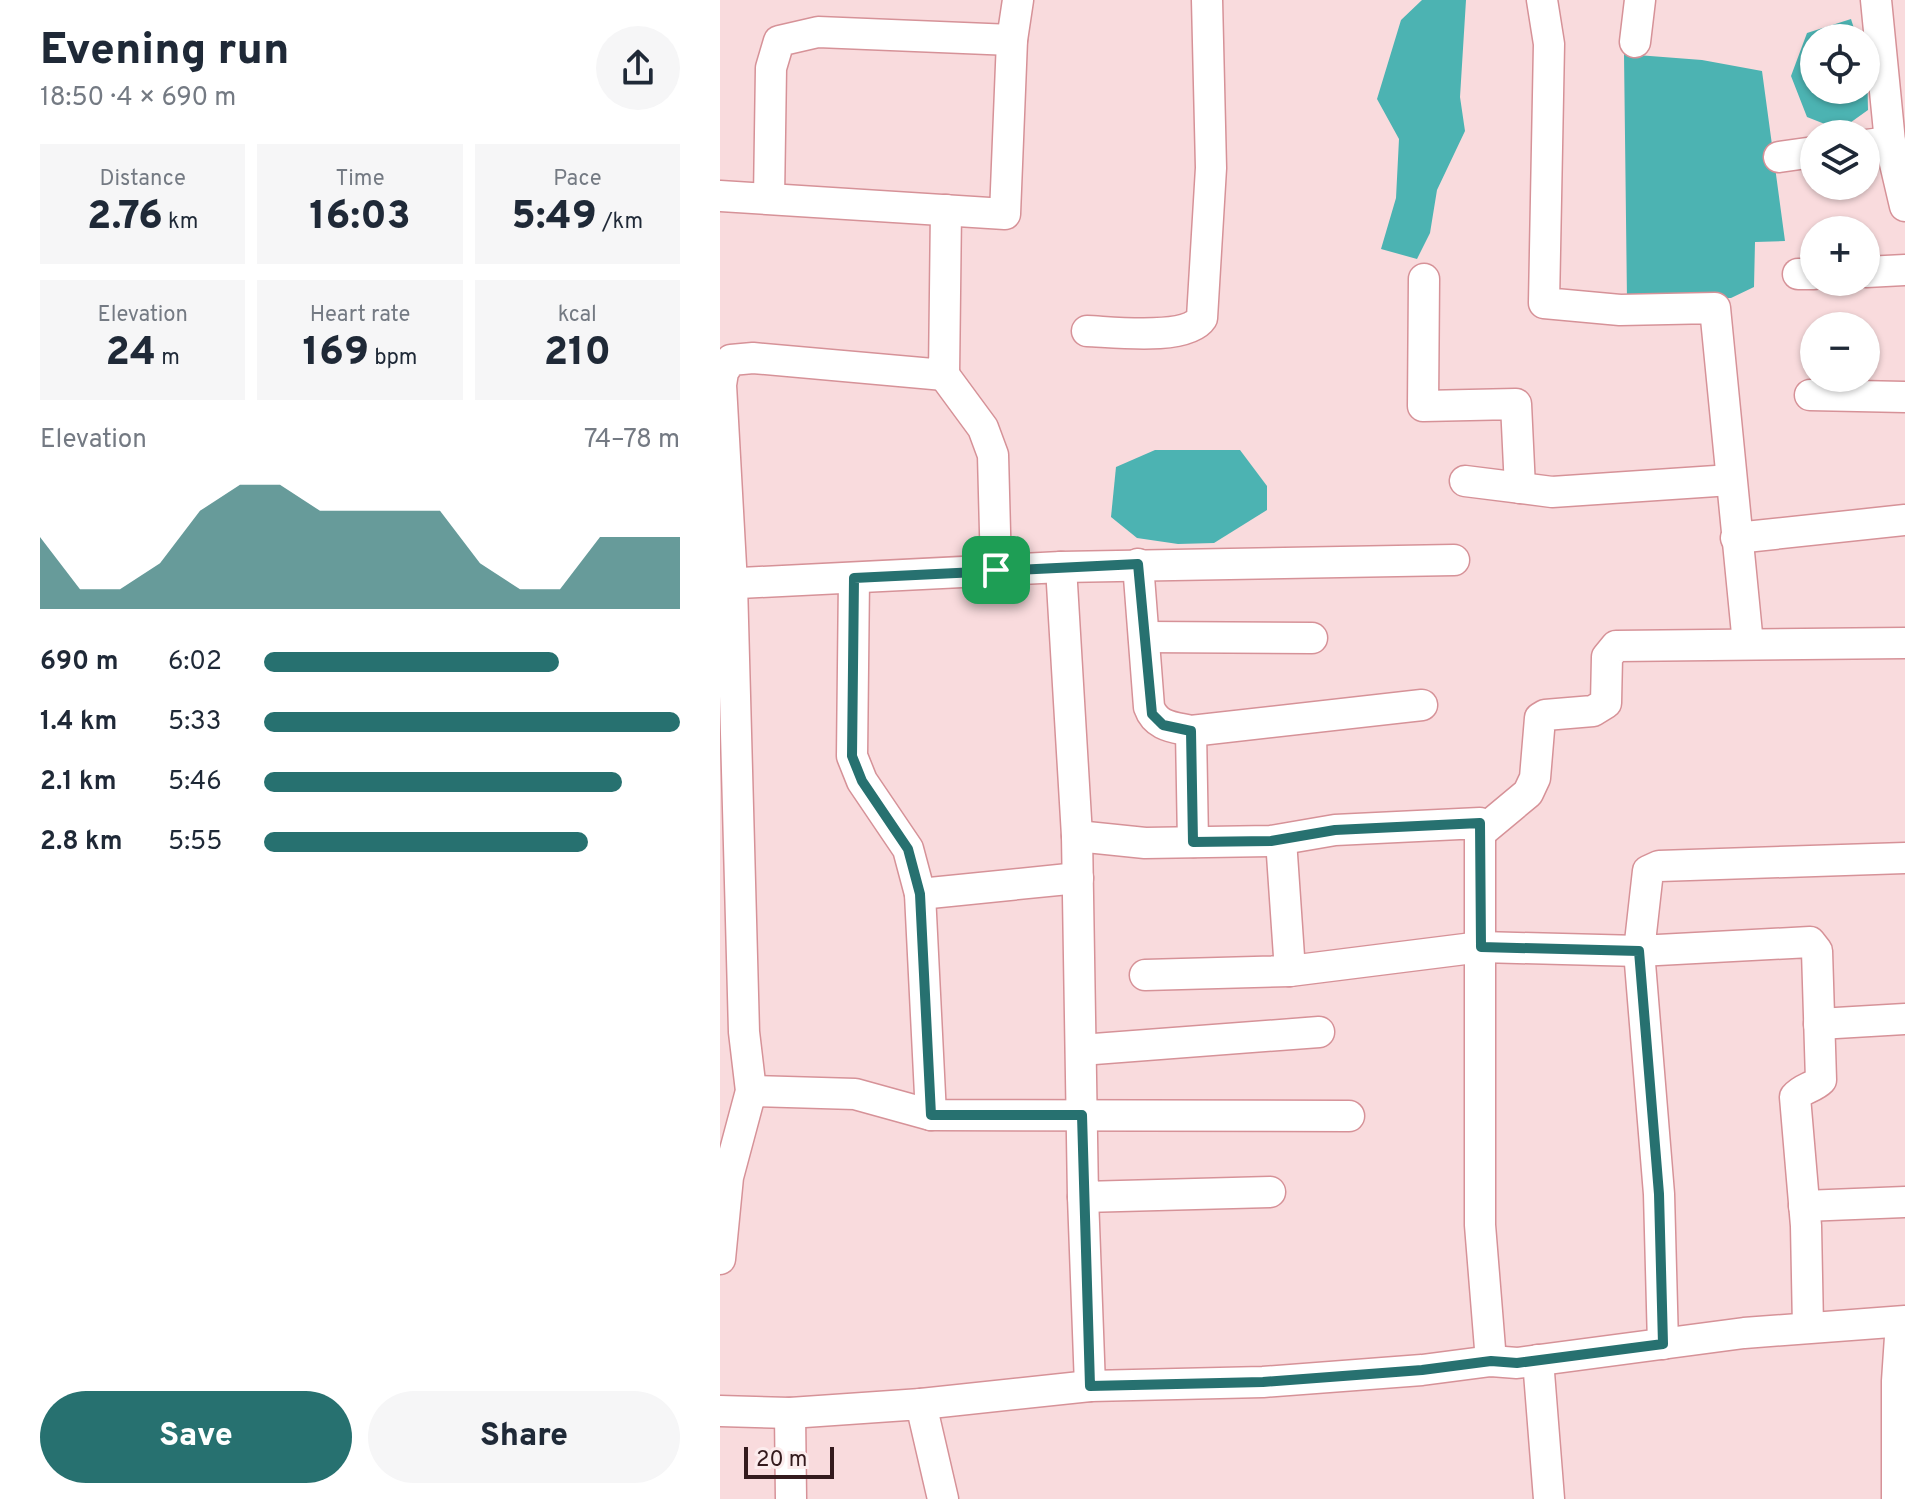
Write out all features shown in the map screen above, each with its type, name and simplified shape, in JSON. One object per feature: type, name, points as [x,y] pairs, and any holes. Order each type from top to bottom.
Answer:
[{"type":"street","points":[[720,196],[1005,214],[1012,40],[1018,0]]},
{"type":"street","points":[[1087,331],[1176,332],[1191,328],[1202,318],[1211,168],[1207,0]]},
{"type":"street","points":[[1542,0],[1549,44],[1544,303],[1620,310],[1715,308],[1748,644]]},
{"type":"street","points":[[1635,42],[1640,0]]},
{"type":"street","points":[[1876,0],[1878,120]]},
{"type":"street","points":[[769,198],[771,68],[779,41],[818,32],[1012,40]]},
{"type":"street","points":[[1880,149],[1905,206]]},
{"type":"street","points":[[1779,157],[1800,154]]},
{"type":"street","points":[[946,210],[944,375],[983,428],[993,455],[996,570]]},
{"type":"street","points":[[1880,271],[1905,270]]},
{"type":"street","points":[[1424,279],[1423,406],[1516,404],[1520,488]]},
{"type":"street","points":[[720,1259],[728,1177],[751,1091],[732,1033],[723,372],[731,360],[753,358],[944,375]]},
{"type":"street","points":[[1810,395],[1905,397]]},
{"type":"street","points":[[1465,481],[1552,492],[1731,480]]},
{"type":"street","points":[[1736,538],[1905,520]]},
{"type":"street","points":[[726,584],[1138,564],[1454,560]]},
{"type":"street","points":[[1138,564],[1152,714],[1163,725],[1191,731],[1422,705]]},
{"type":"street","points":[[1061,567],[1077,836],[1083,1197],[1090,1386]]},
{"type":"street","points":[[854,578],[852,756],[862,781],[908,849],[920,894],[931,1115]]},
{"type":"street","points":[[1144,637],[1312,638]]},
{"type":"street","points":[[1480,833],[1528,793],[1535,778],[1540,718],[1593,711],[1606,703],[1607,657],[1616,646],[1905,643]]},
{"type":"street","points":[[1191,731],[1193,842]]},
{"type":"street","points":[[1077,836],[1145,843],[1281,840],[1335,830],[1480,823],[1480,1225],[1491,1361]]},
{"type":"street","points":[[1281,840],[1290,971]]},
{"type":"street","points":[[1663,1344],[1659,1194],[1639,951],[1648,871],[1659,866],[1905,858]]},
{"type":"street","points":[[920,894],[1078,878]]},
{"type":"street","points":[[1145,975],[1290,971],[1481,947],[1639,951],[1810,942],[1817,951],[1821,1080],[1795,1097],[1804,1206],[1808,1327]]},
{"type":"street","points":[[1819,1024],[1905,1019]]},
{"type":"street","points":[[1081,1050],[1319,1032]]},
{"type":"street","points":[[751,1091],[855,1094],[931,1115],[1349,1116]]},
{"type":"street","points":[[1083,1197],[1270,1192]]},
{"type":"street","points":[[1804,1206],[1905,1202]]},
{"type":"street","points":[[720,1411],[790,1413],[921,1404],[1090,1386],[1263,1382],[1422,1370],[1491,1361],[1517,1363],[1808,1327],[1903,1321],[1897,1381],[1897,1499]]},
{"type":"street","points":[[1538,1360],[1549,1499]]},
{"type":"street","points":[[921,1404],[943,1499]]},
{"type":"street","points":[[790,1413],[791,1499]]},
{"type":"water","points":[[1422,0],[1466,0],[1460,97],[1465,131],[1437,190],[1430,233],[1417,259],[1381,249],[1396,198],[1399,139],[1377,99],[1401,20]]},
{"type":"water","points":[[1851,19],[1853,24],[1835,24]]},
{"type":"water","points":[[1800,52],[1800,99],[1791,76]]},
{"type":"water","points":[[1624,54],[1702,60],[1762,71],[1785,241],[1755,242],[1754,287],[1731,298],[1627,300]]},
{"type":"water","points":[[1802,104],[1868,104],[1868,110],[1854,120],[1815,120],[1807,117]]},
{"type":"water","points":[[1155,450],[1240,450],[1267,486],[1267,510],[1214,543],[1178,544],[1137,538],[1111,517],[1116,467]]},
{"type":"route","points":[[1138,564],[1149,707],[1155,719],[1163,725],[1191,731],[1193,842],[1271,841],[1335,830],[1480,823],[1481,947],[1639,951],[1653,1092],[1663,1344],[1517,1363],[1491,1361],[1422,1370],[1263,1382],[1090,1386],[1082,1115],[931,1115],[920,894],[908,849],[862,781],[852,756],[854,578],[996,570],[1138,564]]}]
